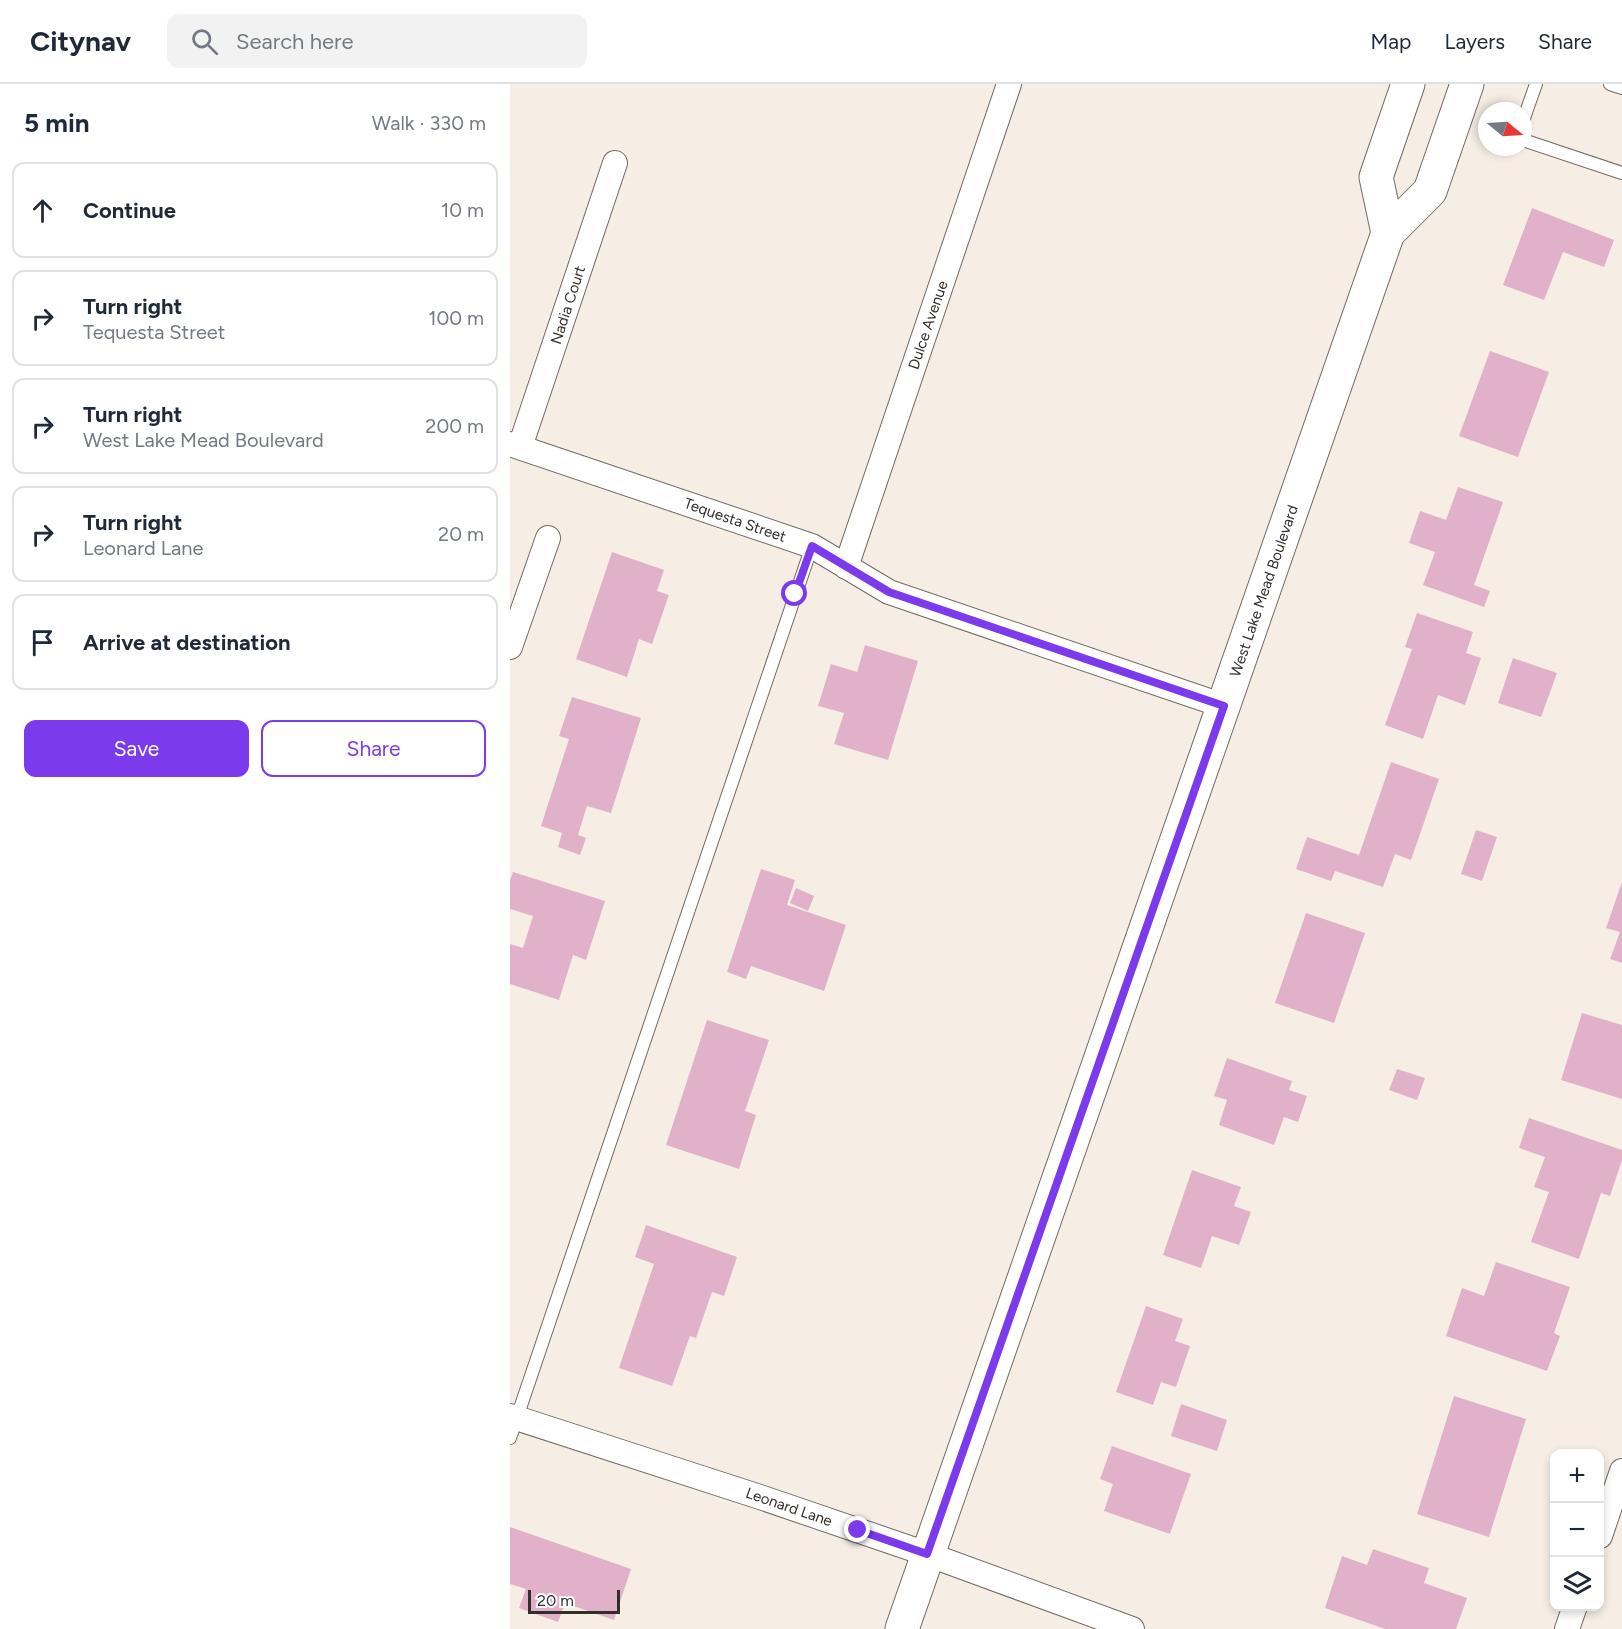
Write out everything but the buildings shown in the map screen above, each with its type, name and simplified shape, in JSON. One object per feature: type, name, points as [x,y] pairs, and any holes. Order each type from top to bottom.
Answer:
[{"type":"main road","points":[[1388,233],[1376,177],[1408,84]]},
{"type":"main road","name":"West Lake Mead Boulevard","points":[[902,1629],[1388,233],[1430,191],[1467,84]]},
{"type":"street","name":"Dulce Avenue","points":[[846,567],[1009,84]]},
{"type":"street","name":"Nadia Court","points":[[515,446],[615,163]]},
{"type":"street","name":"Tequesta Street","points":[[515,446],[812,546],[889,592],[1224,706]]},
{"type":"street","points":[[510,647],[548,538]]},
{"type":"street","name":"Leonard Lane","points":[[512,1424],[759,1497],[927,1554],[1132,1629]]},
{"type":"street","points":[[1604,1522],[1622,1471]]},
{"type":"street","points":[[1567,1629],[1573,1611]]},
{"type":"lane","points":[[1530,102],[1536,84]]},
{"type":"lane","points":[[1610,84],[1622,88]]},
{"type":"lane","points":[[1532,143],[1622,173]]},
{"type":"lane","points":[[512,1424],[812,546]]},
{"type":"route","points":[[795,594],[812,546],[889,592],[1224,706],[927,1554],[858,1530]]}]
